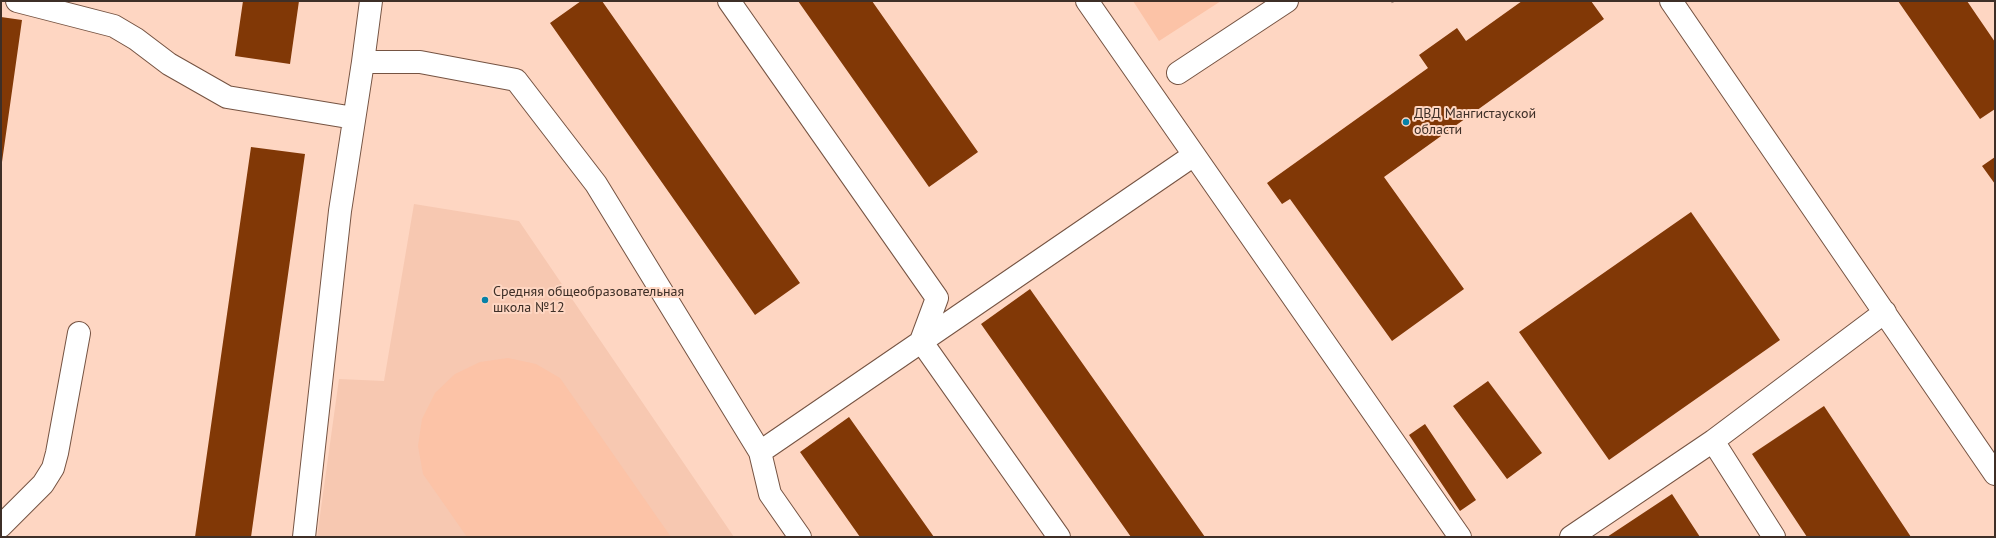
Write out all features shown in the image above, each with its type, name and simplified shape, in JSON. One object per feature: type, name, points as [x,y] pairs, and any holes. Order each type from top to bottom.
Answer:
[{"type":"street","points":[[17,1],[114,26],[136,39],[169,64],[227,97],[354,118]]},
{"type":"street","points":[[304,537],[340,211],[371,1]]},
{"type":"street","points":[[729,1],[937,298],[921,342]]},
{"type":"street","points":[[1087,1],[1460,537]]},
{"type":"street","points":[[1178,73],[1287,1]]},
{"type":"street","points":[[1671,1],[1995,474]]},
{"type":"street","points":[[363,62],[420,62],[516,80],[596,184],[760,452],[770,494],[800,537]]},
{"type":"street","points":[[760,452],[1194,155]]},
{"type":"street","points":[[1571,537],[1713,442],[1885,312]]},
{"type":"street","points":[[1,526],[43,484],[53,468],[79,333]]},
{"type":"street","points":[[921,342],[1059,537]]},
{"type":"street","points":[[1713,442],[1774,537]]},
{"type":"shaded area","points":[[1133,1],[1221,1],[1159,41]]},
{"type":"shaded area","name":"Средняя общеобразовательная школа №12","points":[[414,204],[519,221],[734,537],[317,537],[339,379],[384,381]]},
{"type":"shaded area","points":[[508,358],[536,364],[560,378],[671,537],[467,537],[423,474],[418,446],[422,419],[435,393],[455,374],[480,362]]},
{"type":"building","points":[[243,1],[299,1],[290,64],[235,56]]},
{"type":"building","points":[[581,1],[602,1],[800,283],[755,315],[550,23]]},
{"type":"building","points":[[798,1],[872,1],[978,152],[929,187]]},
{"type":"building","name":"ДВД Мангистауской области","points":[[1522,1],[1591,1],[1604,19],[1384,177],[1464,289],[1392,341],[1290,199],[1282,204],[1267,183],[1428,68],[1419,55],[1457,28],[1466,41]]},
{"type":"building","points":[[1898,1],[1967,1],[1995,42],[1995,109],[1980,119]]},
{"type":"building","points":[[1,17],[22,20],[2,162],[1,162]]},
{"type":"building","points":[[251,147],[305,154],[251,537],[195,537]]},
{"type":"building","points":[[1995,157],[1995,184],[1982,166]]},
{"type":"building","points":[[1691,212],[1780,340],[1609,460],[1519,332]]},
{"type":"building","points":[[1030,289],[1205,537],[1131,537],[981,324]]},
{"type":"building","points":[[1488,381],[1542,453],[1507,479],[1453,406]]},
{"type":"building","points":[[1824,406],[1911,537],[1807,537],[1752,454]]},
{"type":"building","points":[[849,417],[934,537],[860,537],[800,452]]},
{"type":"building","points":[[1425,424],[1476,500],[1460,511],[1409,435]]},
{"type":"building","points":[[1672,494],[1700,537],[1607,537]]},
{"type":"place","name":"ДВД Мангистауской области","points":[[1406,122]]},
{"type":"place","name":"Средняя общеобразовательная школа №12","points":[[485,300]]}]
